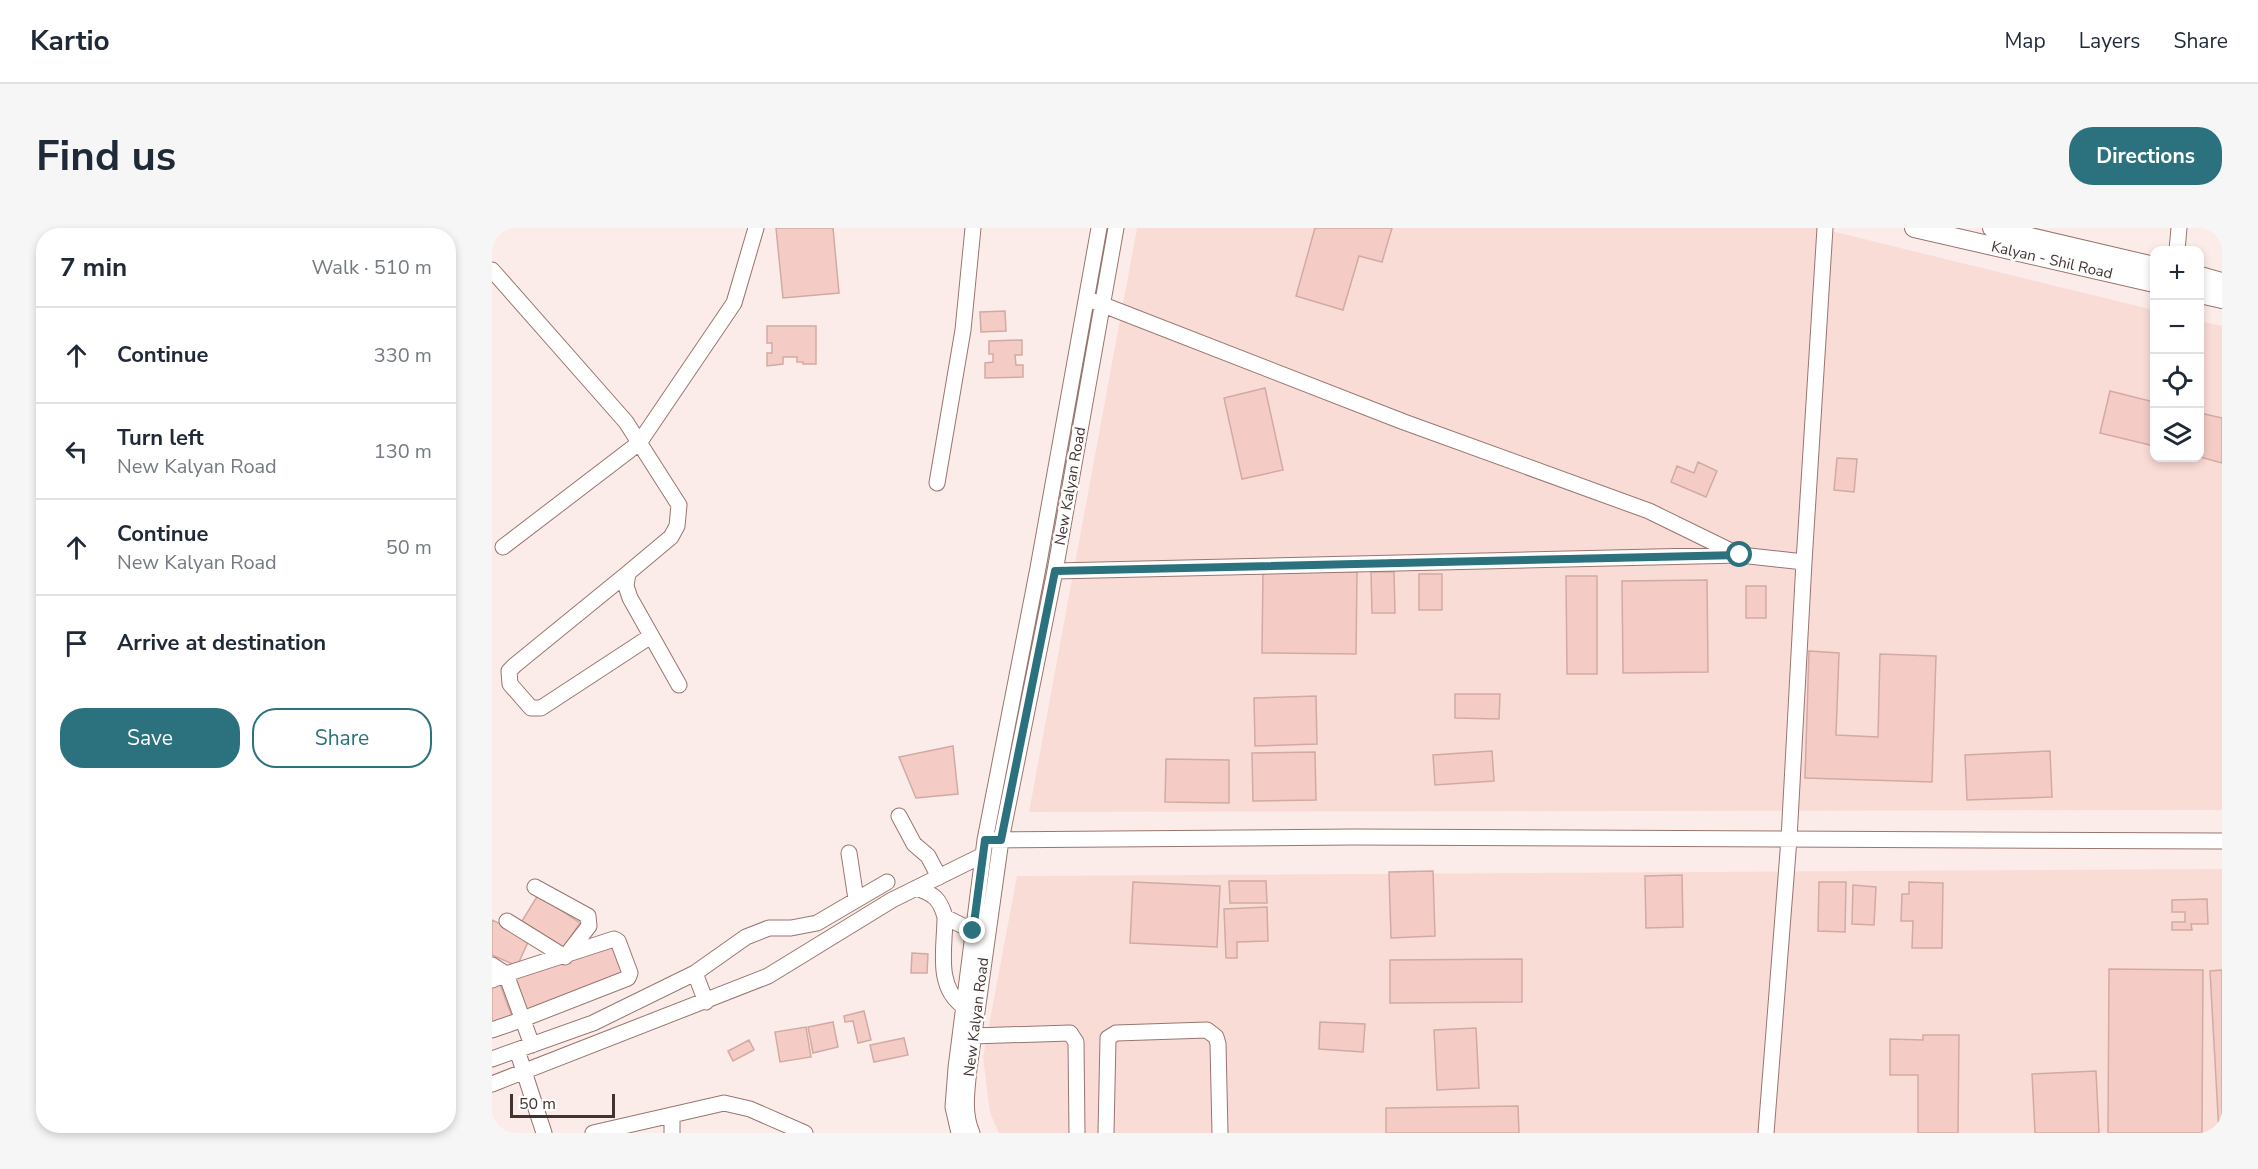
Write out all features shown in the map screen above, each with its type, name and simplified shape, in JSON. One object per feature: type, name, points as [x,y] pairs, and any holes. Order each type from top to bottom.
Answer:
[{"type":"main road","name":"Kalyan - Shil Road","points":[[1914,228],[2150,282]]},
{"type":"main road","name":"Kalyan - Shil Road","points":[[1992,228],[2150,265]]},
{"type":"main road","points":[[2204,277],[2222,282]]},
{"type":"main road","points":[[2204,295],[2222,299]]},
{"type":"street","points":[[503,547],[639,444],[734,303],[756,228]]},
{"type":"street","points":[[937,483],[963,330],[973,228]]},
{"type":"street","name":"New Kalyan Road","points":[[972,1133],[968,1124],[966,1104],[990,845],[1099,228]]},
{"type":"street","name":"New Kalyan Road","points":[[959,1133],[953,1107],[973,931],[985,897],[990,845],[1055,571],[1116,228]]},
{"type":"street","points":[[1766,1133],[1789,839],[1825,228]]},
{"type":"street","points":[[2177,246],[2179,228]]},
{"type":"street","points":[[492,270],[626,422],[679,505],[677,526],[671,537],[515,665],[509,671],[510,684],[531,708],[541,708],[651,636]]},
{"type":"street","points":[[1087,298],[1383,414],[1649,511],[1740,555]]},
{"type":"street","points":[[1055,571],[1740,555],[1804,562]]},
{"type":"street","points":[[628,573],[626,586],[630,598],[679,685]]},
{"type":"street","points":[[898,816],[914,844],[945,874]]},
{"type":"street","points":[[492,1084],[768,976],[847,927],[945,874],[990,845],[1341,837],[2222,840]]},
{"type":"street","points":[[849,853],[856,899]]},
{"type":"street","points":[[492,1059],[593,1023],[695,973],[746,937],[770,928],[791,928],[817,923],[887,882]]},
{"type":"street","points":[[535,887],[588,916],[589,926],[565,957]]},
{"type":"street","points":[[916,888],[934,894],[941,903],[945,917],[944,975],[952,999],[963,1006]]},
{"type":"street","points":[[837,912],[847,927]]},
{"type":"street","points":[[945,917],[973,931]]},
{"type":"street","points":[[507,921],[565,957]]},
{"type":"street","points":[[492,1030],[629,975],[617,940],[499,977]]},
{"type":"street","points":[[492,965],[532,1045]]},
{"type":"street","points":[[695,973],[706,1002]]},
{"type":"street","points":[[1106,1133],[1108,1038],[1116,1033],[1207,1030],[1216,1037],[1218,1044],[1220,1133]]},
{"type":"street","points":[[973,1036],[1070,1033],[1076,1042],[1077,1133]]},
{"type":"street","points":[[517,1050],[544,1133]]},
{"type":"street","points":[[593,1133],[724,1103],[750,1109],[805,1133]]},
{"type":"street","points":[[672,1115],[672,1133]]},
{"type":"shaded area","points":[[1137,228],[1819,228],[2150,309],[2150,462],[2204,462],[2204,322],[2222,326],[2222,810],[1029,812]]},
{"type":"shaded area","points":[[2222,869],[2222,1133],[999,1133],[990,1113],[983,1057],[1017,876]]},
{"type":"building","points":[[776,228],[833,228],[839,293],[783,298]]},
{"type":"building","points":[[1315,228],[1392,228],[1382,262],[1359,256],[1343,310],[1296,296]]},
{"type":"building","points":[[1005,311],[1006,331],[981,332],[980,312]]},
{"type":"building","points":[[767,326],[816,326],[816,364],[797,362],[797,357],[783,357],[783,364],[767,366],[767,353],[772,353],[772,343],[767,343]]},
{"type":"building","points":[[1022,340],[1022,355],[1015,355],[1016,365],[1023,365],[1023,377],[985,378],[985,363],[993,362],[993,354],[989,354],[989,341]]},
{"type":"building","points":[[1265,388],[1283,470],[1242,479],[1224,398]]},
{"type":"building","points":[[2110,391],[2150,401],[2150,445],[2100,433]]},
{"type":"building","points":[[2204,414],[2222,418],[2222,463],[2204,458]]},
{"type":"building","points":[[1837,458],[1857,459],[1854,492],[1834,490]]},
{"type":"building","points":[[1698,462],[1717,471],[1706,497],[1671,482],[1677,466],[1694,473]]},
{"type":"building","points":[[1263,571],[1357,572],[1356,654],[1262,653]]},
{"type":"building","points":[[1371,572],[1394,572],[1395,613],[1372,613]]},
{"type":"building","points":[[1419,574],[1442,574],[1442,610],[1419,610]]},
{"type":"building","points":[[1566,576],[1597,576],[1597,674],[1567,674]]},
{"type":"building","points":[[1707,580],[1708,672],[1623,673],[1622,581]]},
{"type":"building","points":[[1746,586],[1766,586],[1766,618],[1746,618]]},
{"type":"building","points":[[1809,651],[1839,653],[1836,735],[1878,737],[1880,654],[1936,656],[1932,782],[1805,778]]},
{"type":"building","points":[[1455,694],[1500,694],[1499,719],[1455,718]]},
{"type":"building","points":[[1316,696],[1317,744],[1255,746],[1254,698]]},
{"type":"building","points":[[953,746],[958,794],[916,798],[899,757]]},
{"type":"building","points":[[1492,751],[1494,781],[1435,785],[1433,755]]},
{"type":"building","points":[[2050,751],[2052,797],[1967,800],[1965,755]]},
{"type":"building","points":[[1315,752],[1316,800],[1253,801],[1252,753]]},
{"type":"building","points":[[1166,759],[1229,760],[1229,803],[1165,802]]},
{"type":"building","points":[[1433,871],[1435,936],[1391,938],[1389,872]]},
{"type":"building","points":[[1682,875],[1683,927],[1646,928],[1645,876]]},
{"type":"building","points":[[1229,881],[1266,881],[1267,903],[1230,903]]},
{"type":"building","points":[[1133,882],[1220,886],[1217,947],[1130,943]]},
{"type":"building","points":[[1819,882],[1846,882],[1845,932],[1818,931]]},
{"type":"building","points":[[1909,882],[1943,883],[1942,948],[1912,948],[1913,921],[1901,921],[1902,894],[1909,894]]},
{"type":"building","points":[[1853,885],[1876,887],[1874,925],[1852,924]]},
{"type":"building","points":[[538,895],[580,923],[563,948],[522,921]]},
{"type":"building","points":[[2207,899],[2208,924],[2191,924],[2192,930],[2172,930],[2172,922],[2185,922],[2185,912],[2172,912],[2172,900]]},
{"type":"building","points":[[1267,907],[1268,941],[1237,942],[1237,958],[1226,958],[1224,909]]},
{"type":"building","points":[[492,920],[530,938],[517,966],[492,955]]},
{"type":"building","points":[[614,944],[625,976],[526,1011],[515,979]]},
{"type":"building","points":[[912,953],[928,954],[927,973],[911,973]]},
{"type":"building","points":[[1522,959],[1522,1002],[1390,1003],[1390,960]]},
{"type":"building","points":[[2109,969],[2203,970],[2202,1133],[2108,1133]]},
{"type":"building","points":[[2222,970],[2222,1133],[2219,1133],[2210,971]]},
{"type":"building","points":[[500,984],[512,1017],[492,1024],[492,987]]},
{"type":"building","points":[[864,1011],[871,1040],[858,1043],[853,1021],[845,1022],[844,1016]]},
{"type":"building","points":[[833,1022],[838,1047],[813,1053],[808,1027]]},
{"type":"building","points":[[1320,1022],[1365,1024],[1363,1052],[1319,1049]]},
{"type":"building","points":[[806,1027],[811,1057],[780,1062],[775,1032]]},
{"type":"building","points":[[1476,1028],[1479,1088],[1437,1090],[1434,1030]]},
{"type":"building","points":[[1923,1035],[1959,1035],[1958,1133],[1918,1133],[1918,1075],[1890,1075],[1890,1039],[1923,1040]]},
{"type":"building","points":[[904,1038],[908,1055],[874,1062],[870,1045]]},
{"type":"building","points":[[749,1040],[754,1050],[733,1061],[728,1051]]},
{"type":"building","points":[[2096,1071],[2099,1133],[2035,1133],[2032,1074]]},
{"type":"building","points":[[1518,1106],[1519,1133],[1386,1133],[1386,1108]]},
{"type":"route","points":[[973,931],[985,840],[1001,840],[1055,571],[1740,555]]}]
